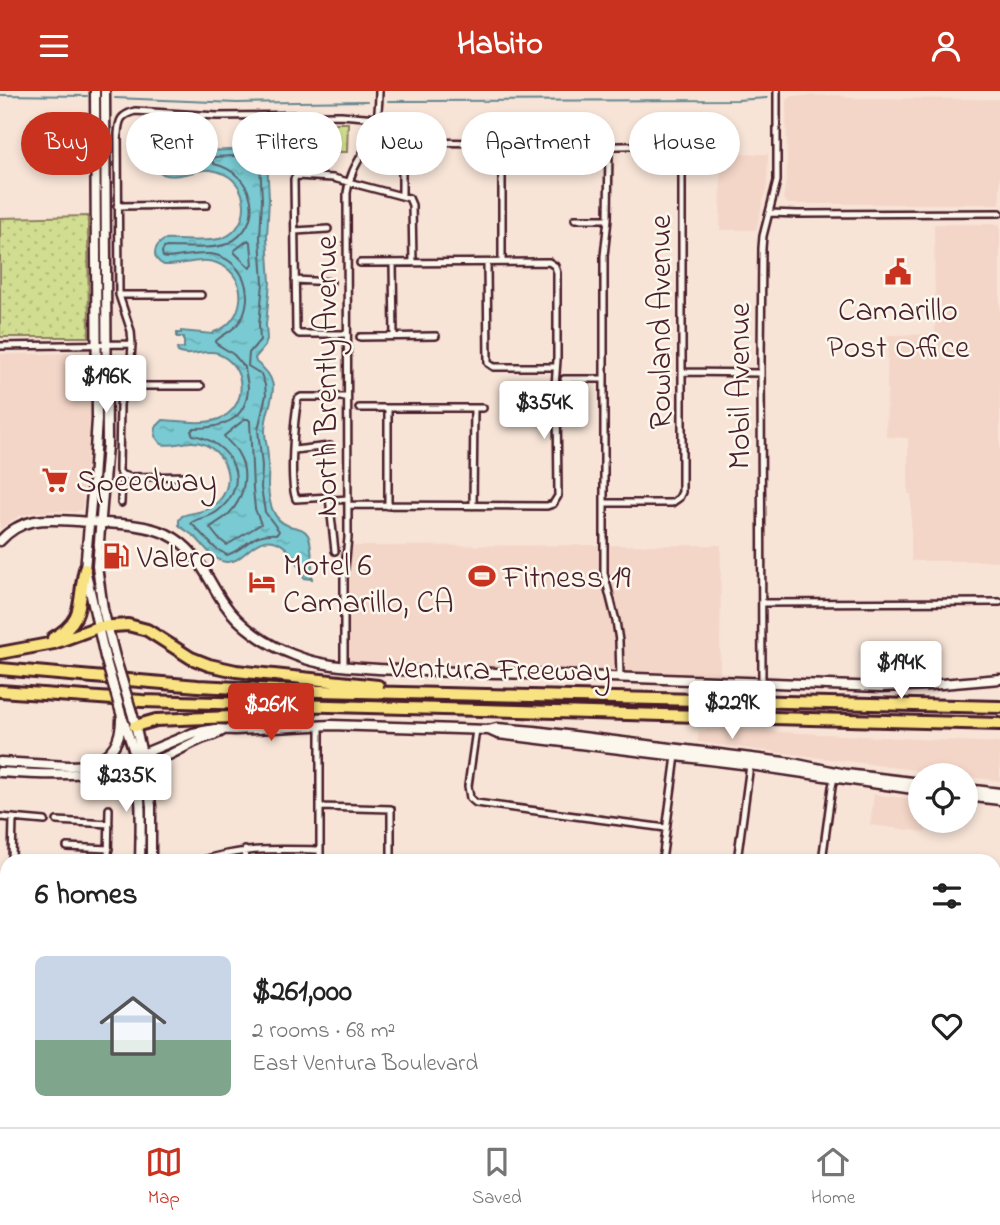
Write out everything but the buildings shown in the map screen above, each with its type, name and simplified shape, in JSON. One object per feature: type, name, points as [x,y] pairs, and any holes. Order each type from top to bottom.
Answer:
[{"type":"highway","points":[[0,653],[43,644],[60,634],[75,620],[85,569]]},
{"type":"highway","points":[[43,644],[54,643],[102,626],[138,627],[191,658],[224,669],[367,684],[415,693]]},
{"type":"highway","name":"Ventura Freeway","points":[[0,669],[277,690],[1000,705]]},
{"type":"highway","name":"Ventura Freeway","points":[[0,691],[142,701],[999,724]]},
{"type":"highway","points":[[0,696],[58,696]]},
{"type":"highway","points":[[134,721],[281,715],[358,708]]},
{"type":"main road","points":[[68,766],[95,761],[111,751],[120,735],[121,716],[105,657],[97,579],[107,445],[101,344],[96,91]]},
{"type":"main road","points":[[105,91],[101,344],[96,449],[85,569],[134,721],[139,760],[141,854]]},
{"type":"main road","points":[[0,541],[11,531],[33,521],[48,519],[146,527],[173,538],[187,548],[196,557],[223,602],[265,641],[295,656],[344,667],[900,687],[1000,679]]},
{"type":"main road","points":[[121,716],[139,760],[151,806],[151,854]]},
{"type":"main road","points":[[0,762],[68,766],[166,757],[222,731],[320,726],[489,730],[498,734],[750,762],[908,788]]},
{"type":"main road","points":[[0,772],[76,775],[107,771],[139,760]]},
{"type":"main road","points":[[835,775],[908,782]]},
{"type":"main road","points":[[978,790],[1000,793]]},
{"type":"main road","points":[[978,797],[1000,800]]},
{"type":"street","name":"North Brently Avenue","points":[[377,112],[379,91]]},
{"type":"street","name":"Mobil Avenue","points":[[762,683],[762,248],[778,169],[777,91]]},
{"type":"street","points":[[121,503],[120,405],[122,386],[131,361],[132,344],[131,331],[119,295],[119,122],[127,113],[135,111],[218,116],[356,116]]},
{"type":"street","points":[[402,195],[402,146],[405,142],[494,143],[500,146],[502,263]]},
{"type":"street","name":"Rowland Avenue","points":[[604,503],[667,503],[676,501],[682,489],[682,161],[675,148],[667,145],[615,147]]},
{"type":"street","name":"North Brently Avenue","points":[[344,667],[344,577],[348,538],[346,212],[349,181],[356,162]]},
{"type":"street","points":[[608,175],[608,219],[604,255],[604,573],[616,621],[620,677]]},
{"type":"street","points":[[347,334],[297,334],[296,176],[322,176],[349,181],[408,198],[412,205],[413,263]]},
{"type":"street","points":[[117,205],[206,205]]},
{"type":"street","points":[[770,212],[1000,213]]},
{"type":"street","points":[[575,219],[608,219]]},
{"type":"street","points":[[295,231],[328,229]]},
{"type":"street","points":[[347,397],[298,399],[293,487],[296,499],[329,497],[334,500],[388,506],[547,506],[555,502],[558,496],[555,267],[548,263],[360,263]]},
{"type":"street","points":[[393,263],[394,337]]},
{"type":"street","points":[[487,263],[488,363],[494,367],[555,367]]},
{"type":"street","points":[[295,280],[331,282]]},
{"type":"street","points":[[119,295],[201,295]]},
{"type":"street","points":[[360,337],[436,336]]},
{"type":"street","points":[[0,346],[132,344]]},
{"type":"street","points":[[682,372],[761,373]]},
{"type":"street","points":[[564,379],[604,379]]},
{"type":"street","points":[[122,386],[201,386]]},
{"type":"street","points":[[359,408],[483,408]]},
{"type":"street","points":[[388,408],[388,506]]},
{"type":"street","points":[[473,506],[474,408]]},
{"type":"street","points":[[294,450],[330,446]]},
{"type":"street","points":[[122,475],[190,476]]},
{"type":"street","points":[[329,497],[335,551]]},
{"type":"street","points":[[762,603],[1000,602]]},
{"type":"street","points":[[320,726],[320,854]]},
{"type":"street","points":[[476,730],[468,786],[470,798],[477,803],[666,828]]},
{"type":"street","points":[[663,854],[676,752]]},
{"type":"street","points":[[738,854],[750,762]]},
{"type":"street","points":[[823,854],[835,775]]},
{"type":"street","points":[[320,807],[391,809],[391,854]]},
{"type":"street","points":[[109,809],[109,854]]},
{"type":"street","points":[[0,817],[45,821]]},
{"type":"street","points":[[12,854],[13,818]]},
{"type":"street","points":[[57,821],[109,824]]},
{"type":"street","points":[[66,847],[109,849]]},
{"type":"street","points":[[224,854],[245,850],[320,850]]},
{"type":"street","points":[[245,850],[245,854]]},
{"type":"shaded area","points":[[840,95],[848,98],[1000,99],[1000,204],[788,204],[783,199],[787,172],[786,101],[792,96]]},
{"type":"shaded area","points":[[740,154],[768,154],[767,186],[756,230],[720,230],[721,175],[740,175]]},
{"type":"shaded area","points":[[934,224],[1000,224],[1000,561],[911,561],[908,438],[886,437],[888,335],[935,334]]},
{"type":"shaded area","points":[[84,353],[91,360],[92,373],[82,509],[76,512],[30,513],[17,517],[0,529],[0,354]]},
{"type":"shaded area","points":[[600,545],[603,588],[614,624],[616,674],[347,663],[348,569],[352,546]]},
{"type":"shaded area","points":[[609,545],[721,545],[720,675],[622,675],[623,635],[619,609],[609,580]]},
{"type":"shaded area","points":[[722,729],[1000,743],[1000,781],[978,778],[978,763],[908,763],[908,769],[697,742],[699,731]]},
{"type":"shaded area","points":[[874,794],[908,798],[908,830],[870,825]]},
{"type":"green space","points":[[342,123],[348,123],[347,152],[342,152]]},
{"type":"green space","points":[[88,216],[89,337],[0,337],[0,218]]},
{"type":"water","points":[[218,150],[232,150],[232,175],[268,175],[270,282],[267,339],[255,358],[266,371],[273,386],[265,431],[268,492],[275,515],[283,523],[308,535],[312,579],[304,578],[297,562],[286,548],[271,541],[263,541],[230,562],[213,556],[179,525],[179,520],[182,516],[206,510],[221,499],[228,482],[225,464],[213,449],[204,444],[161,444],[155,436],[156,427],[163,420],[199,422],[219,419],[229,413],[240,396],[239,376],[228,359],[218,353],[183,354],[177,349],[184,348],[184,337],[177,337],[177,333],[181,331],[213,334],[232,319],[240,300],[236,279],[229,270],[219,264],[198,261],[164,265],[157,260],[155,253],[164,240],[202,241],[223,238],[233,232],[243,214],[242,194],[237,184],[219,172]]},
{"type":"waterway","points":[[0,95],[87,96]]},
{"type":"waterway","points":[[115,98],[237,103],[368,101]]},
{"type":"waterway","points":[[388,101],[767,98]]},
{"type":"place","name":"Camarillo Post Office","points":[[898,272]]},
{"type":"place","name":"Speedway","points":[[55,480]]},
{"type":"place","name":"Valero","points":[[116,556]]},
{"type":"place","name":"Fitness 19","points":[[482,576]]},
{"type":"place","name":"Motel 6 Camarillo, CA","points":[[262,582]]}]
